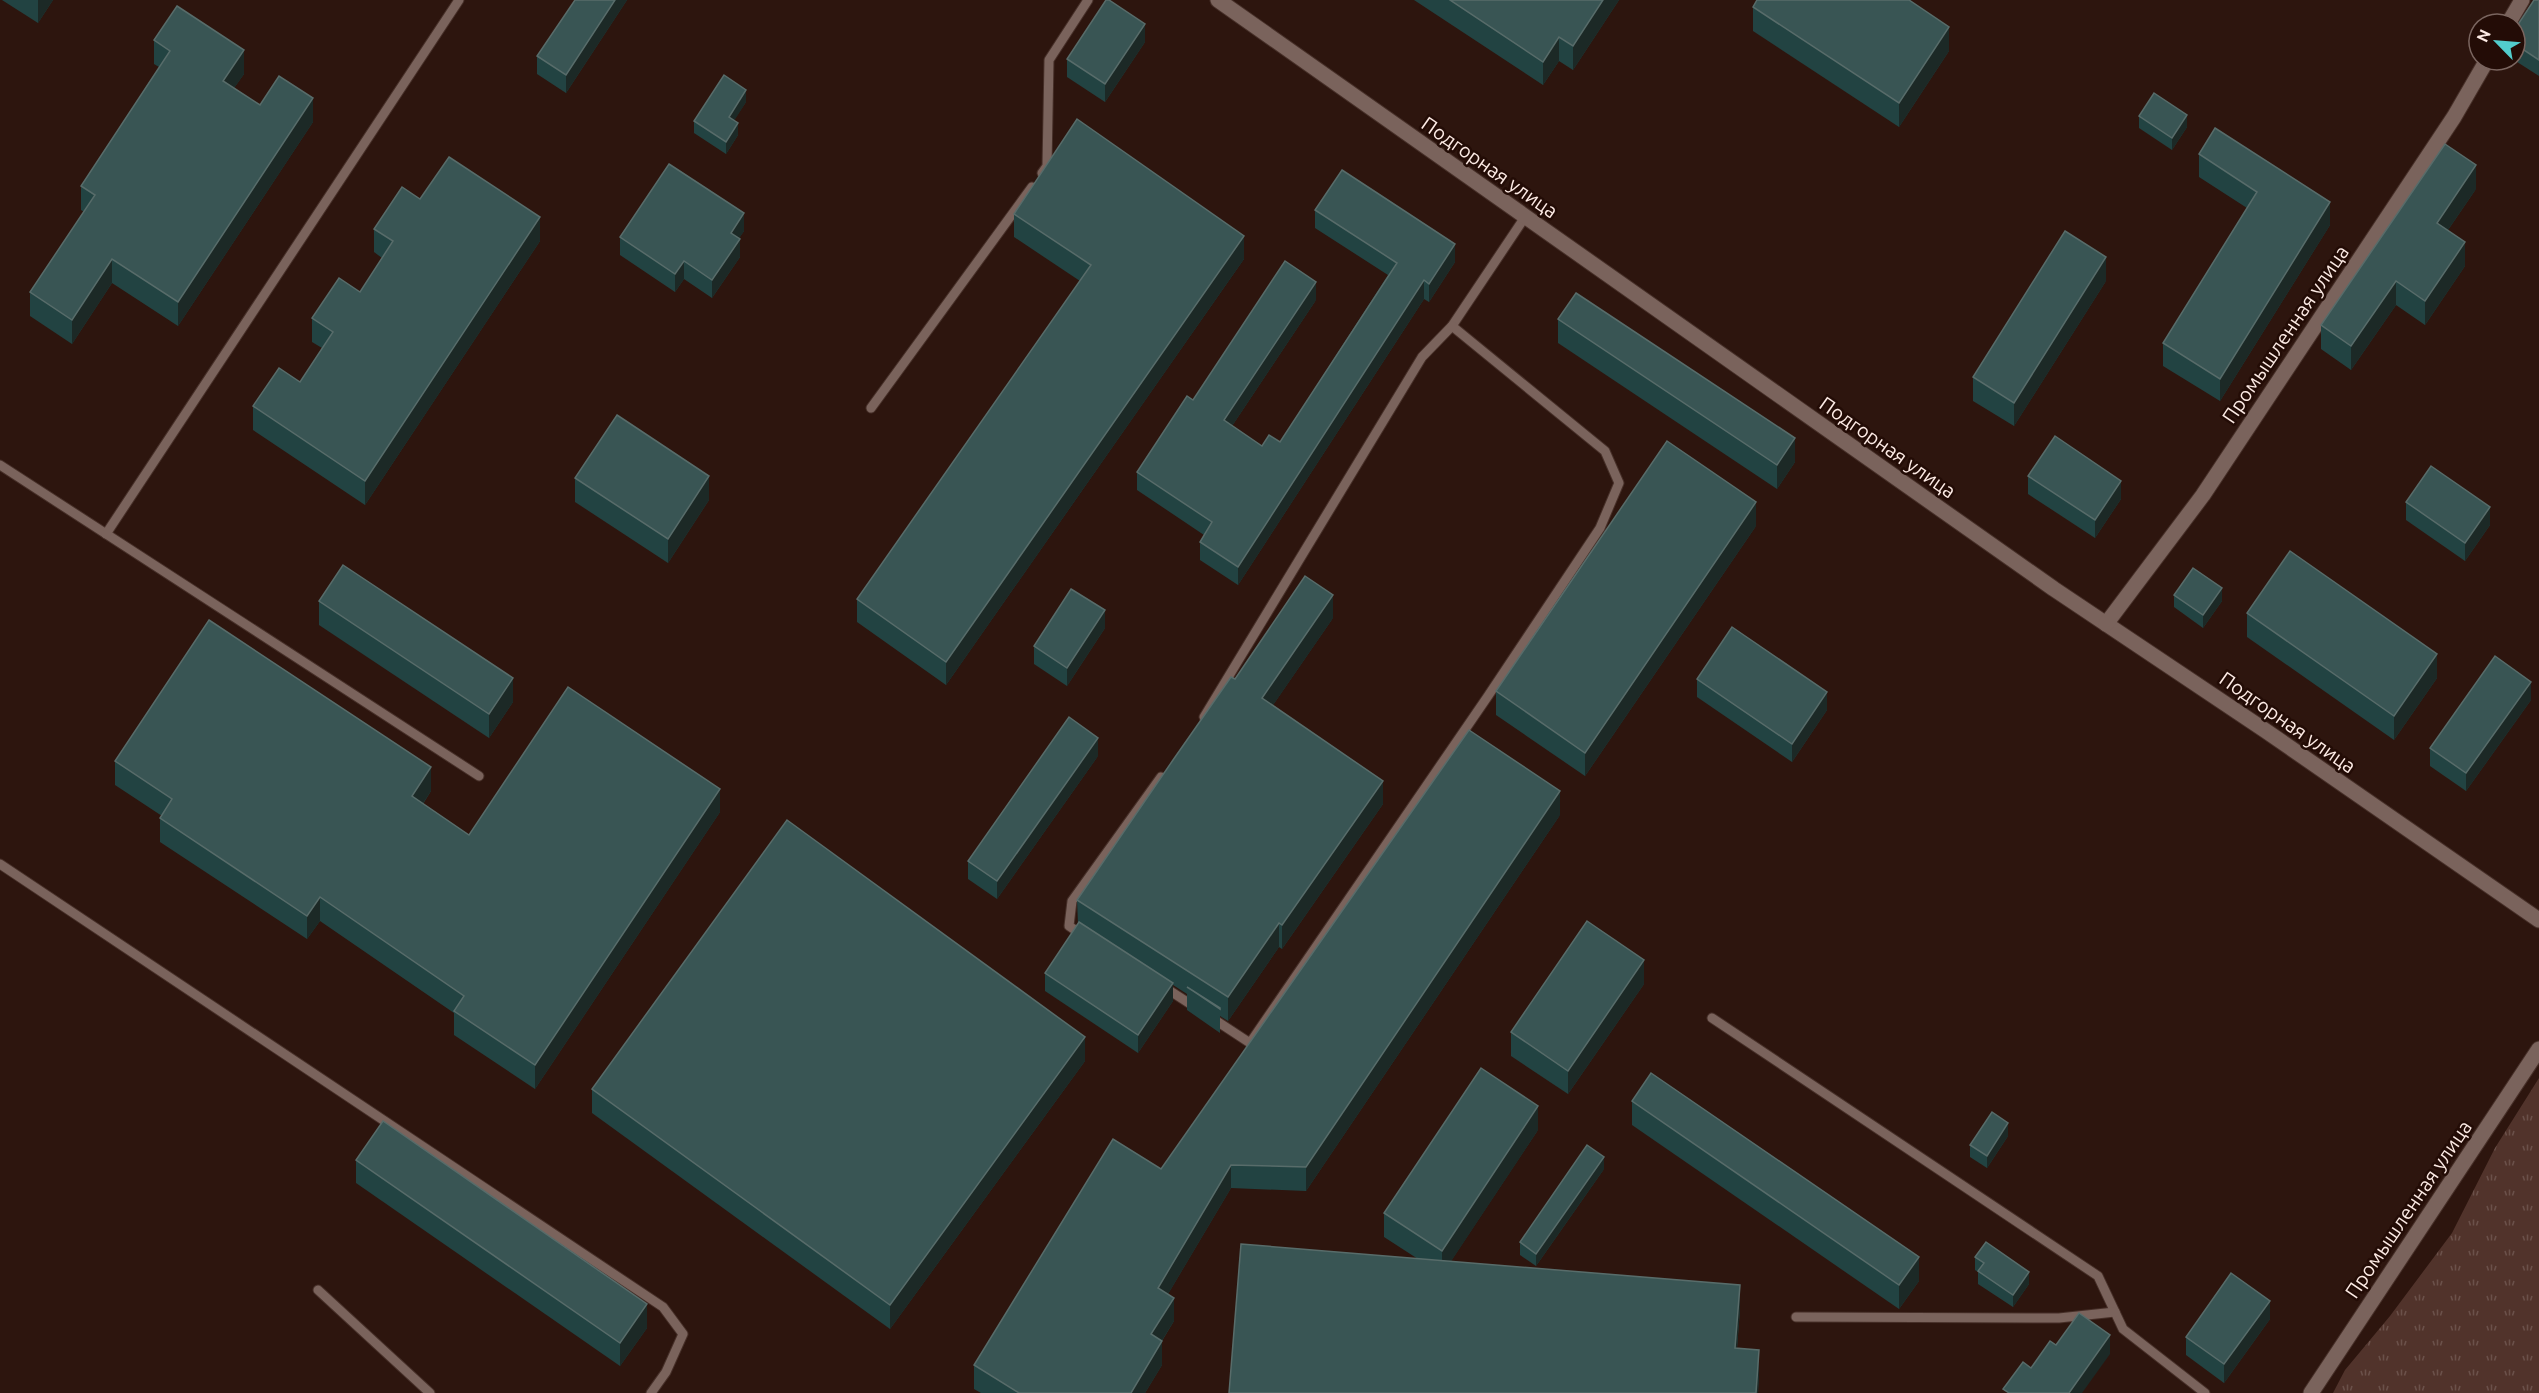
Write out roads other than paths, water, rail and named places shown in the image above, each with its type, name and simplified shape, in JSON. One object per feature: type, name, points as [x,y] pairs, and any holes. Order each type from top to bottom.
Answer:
[{"type":"street","name":"Подгорная улица","points":[[1218,0],[2106,624],[2539,920]]},
{"type":"street","name":"Промышленная улица","points":[[2106,624],[2202,495],[2454,117],[2480,72]]},
{"type":"street","name":"Промышленная улица","points":[[2311,1393],[2539,1049]]},
{"type":"lane","points":[[106,534],[459,0]]},
{"type":"lane","points":[[871,408],[1047,166],[1049,60],[1088,0]]},
{"type":"lane","points":[[1195,730],[1422,357],[1452,326],[1525,217]]},
{"type":"lane","points":[[1155,981],[1250,1043],[1600,528],[1618,483],[1605,452],[1452,326]]},
{"type":"lane","points":[[0,465],[479,776]]},
{"type":"lane","points":[[1097,944],[1069,926],[1072,901],[1168,768]]},
{"type":"lane","points":[[0,864],[663,1307],[683,1334],[666,1372],[651,1393]]},
{"type":"lane","points":[[1712,1018],[2098,1276],[2123,1329],[2205,1393]]},
{"type":"lane","points":[[318,1290],[430,1393]]},
{"type":"lane","points":[[1796,1317],[2059,1318],[2115,1312]]}]
